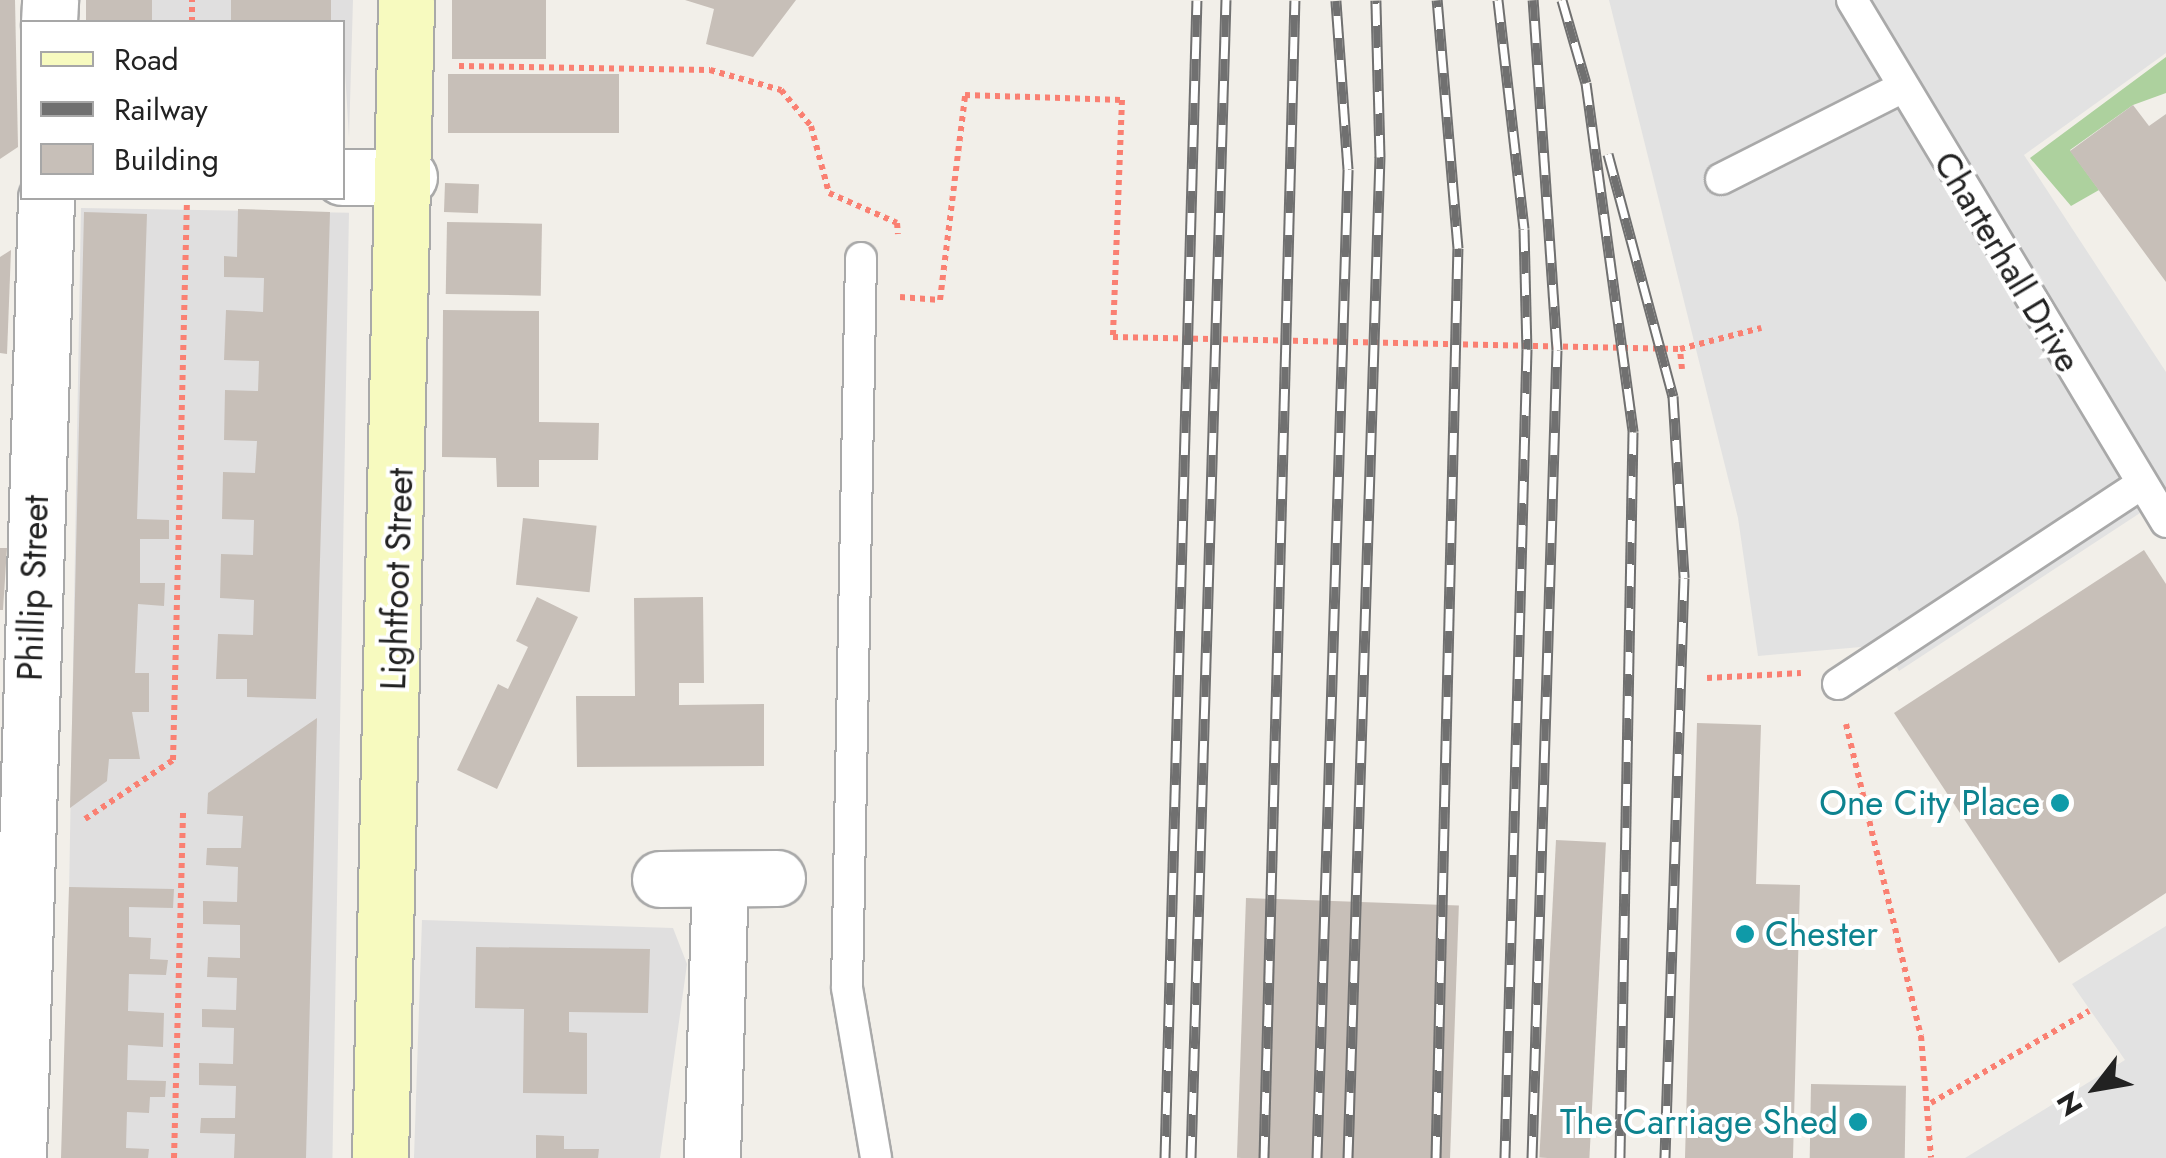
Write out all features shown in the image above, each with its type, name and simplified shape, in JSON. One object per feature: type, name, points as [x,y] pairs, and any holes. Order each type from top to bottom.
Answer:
[{"type":"street","name":"Lightfoot Street","points":[[380,1158],[408,177],[406,0]]},
{"type":"street","points":[[345,177],[408,177]]},
{"type":"street","name":"Phillip Street","points":[[18,1158],[11,973],[25,859],[15,688],[17,538],[46,200]]},
{"type":"street","points":[[660,879],[777,878]]},
{"type":"street","points":[[712,1158],[720,879]]},
{"type":"lane","name":"Charterhall Drive","points":[[1852,0],[2166,522]]},
{"type":"lane","points":[[1721,179],[1902,87]]},
{"type":"lane","points":[[860,258],[847,988],[876,1158]]},
{"type":"lane","points":[[1827,678],[2141,484]]},
{"type":"path","points":[[407,65],[710,70],[781,90],[810,126],[829,193],[897,223],[898,242]]},
{"type":"path","points":[[899,279],[900,297],[940,300],[965,95],[1122,100],[1114,337],[1680,349],[1761,328]]},
{"type":"path","points":[[25,859],[173,760],[187,200]]},
{"type":"path","points":[[1680,349],[1682,368]]},
{"type":"path","points":[[1707,678],[1827,678],[1921,1036],[1931,1103],[1931,1158]]},
{"type":"path","points":[[174,1158],[183,811]]},
{"type":"path","points":[[1931,1103],[2089,1011]]},
{"type":"shaded area","points":[[89,0],[353,0],[349,138],[345,20],[89,20]]},
{"type":"shaded area","points":[[1609,0],[2166,0],[2166,53],[2024,155],[2166,372],[2166,496],[1899,671],[1884,645],[1758,656],[1738,518]]},
{"type":"shaded area","points":[[81,208],[349,213],[332,1158],[64,1158]]},
{"type":"shaded area","points":[[422,920],[673,928],[687,964],[660,1158],[414,1158]]},
{"type":"shaded area","points":[[2166,926],[2166,1158],[1965,1158],[2125,1060],[2072,984]]},
{"type":"green space","points":[[2166,57],[2166,93],[2133,105],[2070,150],[2099,190],[2071,206],[2030,158]]},
{"type":"building","points":[[0,0],[15,0],[18,147],[0,159]]},
{"type":"building","points":[[86,0],[152,0],[152,20],[86,20]]},
{"type":"building","points":[[231,0],[331,0],[331,20],[231,20]]},
{"type":"building","points":[[452,0],[546,0],[546,59],[452,59]]},
{"type":"building","points":[[685,0],[796,0],[753,57],[706,44],[714,9]]},
{"type":"building","points":[[448,74],[619,74],[619,133],[448,133]]},
{"type":"building","points":[[2133,105],[2149,126],[2166,114],[2166,282],[2070,151]]},
{"type":"building","points":[[445,183],[479,184],[478,213],[444,212]]},
{"type":"building","points":[[238,209],[330,212],[316,699],[247,697],[247,679],[216,679],[218,634],[253,635],[254,600],[220,598],[221,554],[253,555],[254,520],[222,519],[223,472],[255,473],[257,441],[224,440],[225,390],[258,391],[259,361],[224,360],[226,310],[263,312],[264,278],[224,277],[224,256],[237,257]]},
{"type":"building","points":[[84,212],[147,214],[137,519],[169,520],[169,539],[140,539],[140,583],[165,583],[164,606],[138,604],[135,673],[149,673],[149,712],[132,712],[140,759],[109,759],[107,781],[70,808]]},
{"type":"building","points":[[447,222],[542,224],[541,296],[446,294]]},
{"type":"building","points":[[11,250],[7,354],[0,353],[0,257]]},
{"type":"building","points":[[443,310],[539,311],[539,422],[599,423],[598,460],[539,460],[539,487],[497,487],[496,458],[442,457]]},
{"type":"building","points":[[523,518],[597,526],[590,592],[516,585]]},
{"type":"building","points":[[0,548],[7,548],[3,610],[0,610]]},
{"type":"building","name":"One City Place","points":[[2144,550],[2166,584],[2166,893],[2059,963],[1894,713]]},
{"type":"building","points":[[537,597],[578,617],[497,789],[457,770],[498,684],[508,689],[528,647],[516,641]]},
{"type":"building","points":[[703,597],[704,683],[679,683],[679,705],[764,704],[764,766],[577,767],[576,696],[635,696],[634,598]]},
{"type":"building","points":[[317,718],[306,1158],[234,1158],[235,1134],[200,1133],[201,1118],[235,1118],[236,1086],[199,1085],[199,1063],[233,1064],[234,1028],[202,1027],[202,1009],[236,1010],[237,978],[207,977],[208,957],[240,958],[240,925],[203,924],[203,901],[237,902],[238,867],[206,865],[207,848],[241,848],[243,816],[207,814],[208,793]]},
{"type":"building","name":"Chester","points":[[1697,723],[1761,725],[1756,884],[1800,885],[1793,1158],[1685,1158]]},
{"type":"building","points":[[1556,840],[1606,843],[1589,1158],[1539,1158]]},
{"type":"building","points":[[69,887],[174,889],[173,908],[129,907],[129,937],[151,938],[150,959],[168,960],[166,975],[129,974],[128,1011],[164,1013],[163,1047],[128,1045],[127,1080],[166,1081],[165,1097],[150,1097],[149,1113],[127,1112],[126,1148],[149,1149],[148,1158],[61,1158]]},
{"type":"building","points":[[1246,898],[1459,905],[1450,1158],[1237,1158]]},
{"type":"building","points":[[476,947],[650,949],[648,1013],[569,1012],[569,1032],[587,1033],[587,1094],[523,1093],[524,1009],[475,1008]]},
{"type":"building","name":"The Carriage Shed","points":[[1811,1084],[1906,1086],[1905,1158],[1810,1158]]},
{"type":"building","points":[[536,1135],[564,1136],[564,1149],[599,1149],[598,1158],[536,1158]]},
{"type":"railway","points":[[1165,1158],[1197,0]]},
{"type":"railway","points":[[1191,1158],[1226,0]]},
{"type":"railway","points":[[1264,1158],[1295,0]]},
{"type":"railway","points":[[1317,1158],[1348,169],[1336,0]]},
{"type":"railway","points":[[1348,1158],[1380,157],[1376,0]]},
{"type":"railway","points":[[1436,1158],[1458,248],[1437,0]]},
{"type":"railway","points":[[1498,0],[1524,229],[1527,349],[1505,1158]]},
{"type":"railway","points":[[1532,1158],[1557,350],[1533,0]]},
{"type":"railway","points":[[1562,0],[1586,83],[1633,432],[1620,1158]]},
{"type":"railway","points":[[1608,154],[1673,396],[1684,578],[1665,1158]]},
{"type":"place","name":"One City Place","points":[[2060,803]]},
{"type":"place","name":"Chester","points":[[1745,934]]},
{"type":"place","name":"The Carriage Shed","points":[[1858,1122]]}]
